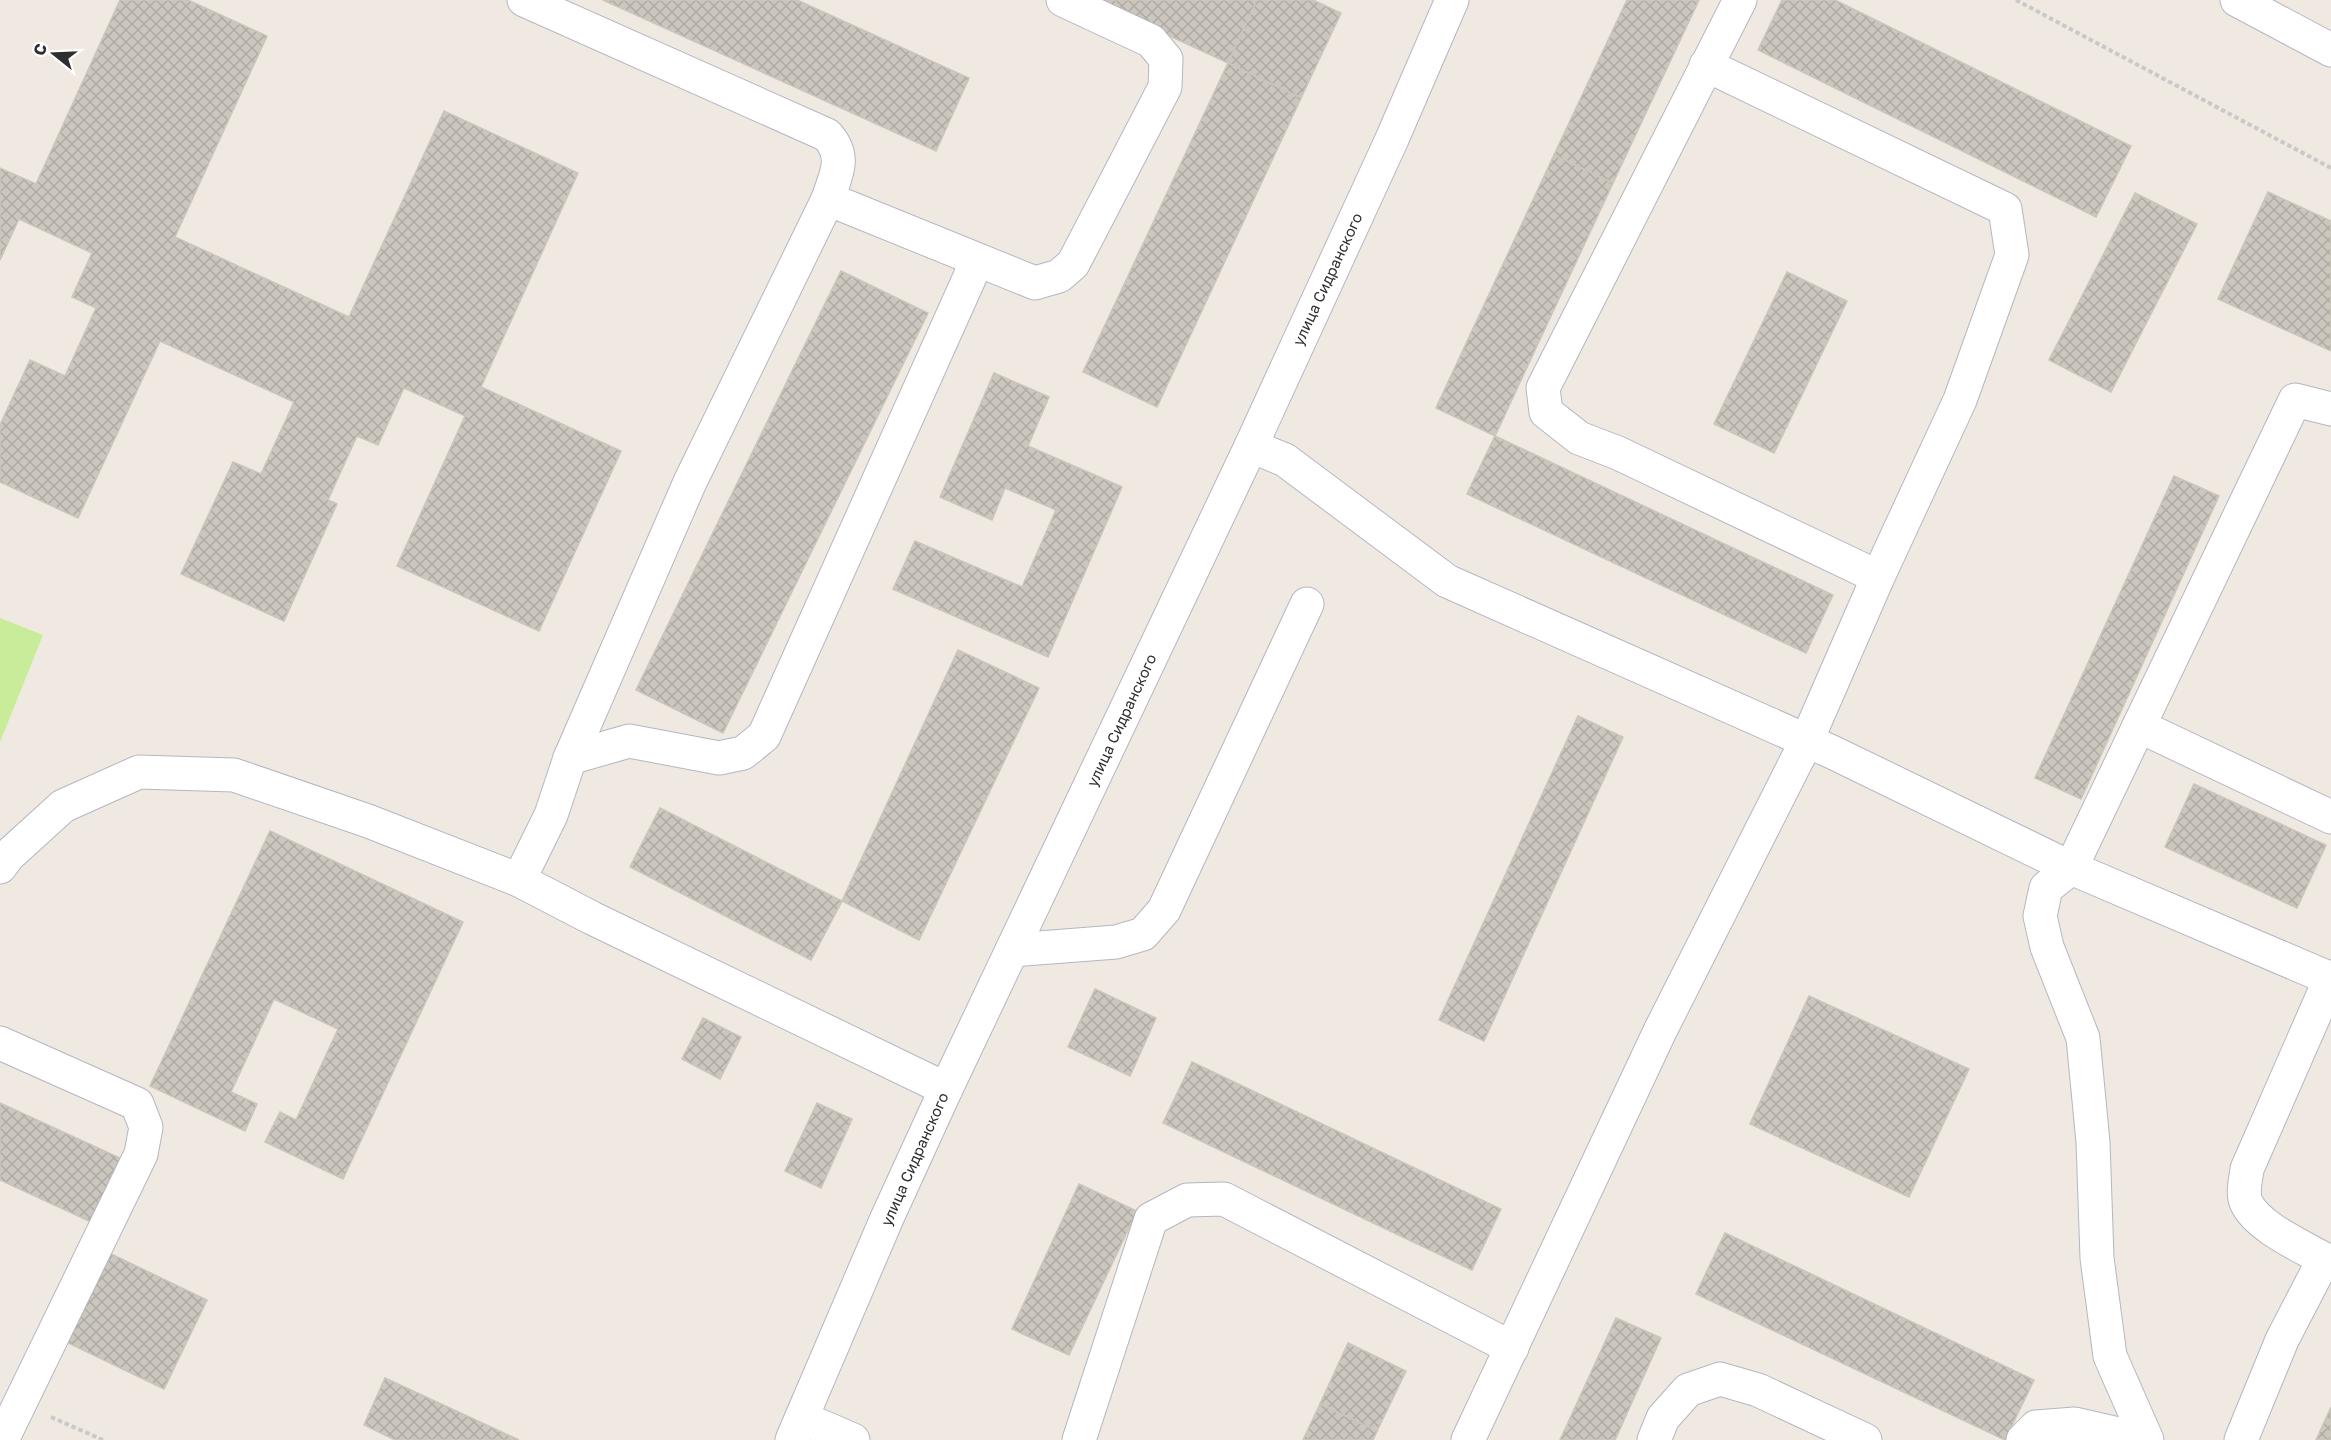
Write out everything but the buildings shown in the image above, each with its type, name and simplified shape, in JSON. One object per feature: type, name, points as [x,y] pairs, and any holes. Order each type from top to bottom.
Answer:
[{"type":"street","points":[[519,880],[551,815],[570,758],[690,482],[828,200],[840,160],[836,145],[827,135],[524,0]]},
{"type":"street","points":[[828,200],[1035,283],[1059,276],[1073,264],[1165,87],[1166,59],[1151,40],[1063,0]]},
{"type":"street","points":[[1740,0],[1543,388],[1546,412],[1579,438],[1618,453],[1878,577]]},
{"type":"street","points":[[2237,0],[2331,50]]},
{"type":"street","name":"улица Сидранского","points":[[797,1429],[887,1218],[946,1089],[1251,446],[1392,139],[1448,1]]},
{"type":"street","points":[[1468,1440],[1660,1031],[1807,740],[1878,577],[1960,400],[2012,255],[2005,209],[1706,64]]},
{"type":"street","points":[[570,758],[629,741],[719,758],[743,753],[764,736],[976,261]]},
{"type":"street","points":[[2146,1440],[2110,1356],[2097,1258],[2093,1142],[2083,1038],[2047,947],[2040,916],[2046,888],[2071,868],[2295,400],[2331,409]]},
{"type":"street","points":[[1251,446],[1285,460],[1447,581],[1807,740],[2071,868],[2331,978],[2247,1169],[2244,1189],[2246,1202],[2266,1226],[2327,1261],[2282,1340],[2241,1440]]},
{"type":"street","points":[[1012,950],[1116,942],[1143,934],[1164,910],[1307,604]]},
{"type":"street","points":[[2139,726],[2331,817]]},
{"type":"street","points":[[0,867],[8,856],[63,806],[139,772],[234,775],[368,821],[519,880],[592,918],[946,1089]]},
{"type":"street","points":[[0,1043],[137,1104],[146,1127],[141,1154],[4,1438]]},
{"type":"street","points":[[1079,1440],[1151,1219],[1187,1200],[1224,1199],[1512,1348]]},
{"type":"street","points":[[1654,1440],[1663,1418],[1688,1390],[1720,1379],[1758,1390],[1865,1440]]},
{"type":"street","points":[[2023,1440],[2036,1426],[2076,1424],[2146,1440]]},
{"type":"street","points":[[797,1429],[853,1440]]},
{"type":"path","points":[[2016,0],[2331,168]]},
{"type":"green space","points":[[0,618],[43,635],[0,742]]}]
